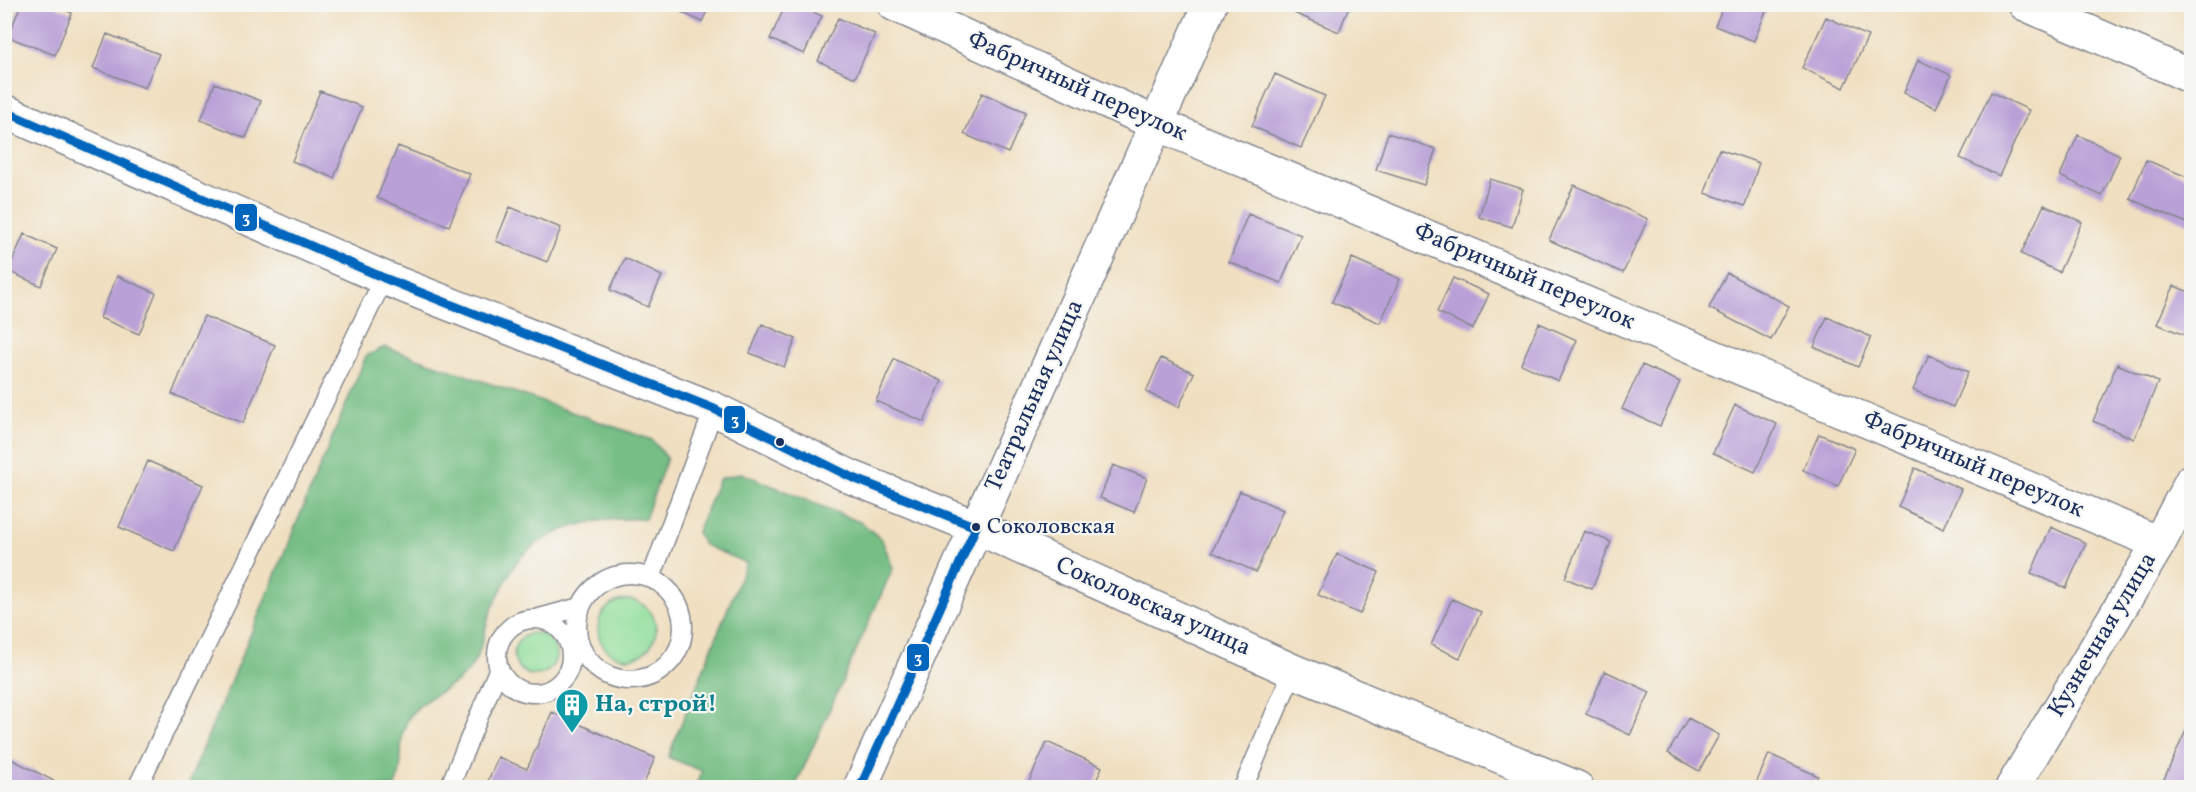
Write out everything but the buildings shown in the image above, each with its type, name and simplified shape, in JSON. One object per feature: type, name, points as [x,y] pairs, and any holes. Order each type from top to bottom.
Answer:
[{"type":"street","name":"Фабричный переулок","points":[[894,4],[1157,124],[2159,543]]},
{"type":"street","name":"Театральная улица","points":[[860,788],[1210,4]]},
{"type":"street","points":[[2025,4],[2192,77]]},
{"type":"street","name":"Соколовская улица","points":[[4,111],[384,278],[714,409],[851,477],[976,527],[1293,670],[1577,788]]},
{"type":"street","name":"Кузнечная улица","points":[[2012,788],[2159,543],[2192,480]]},
{"type":"lane","points":[[137,788],[384,278]]},
{"type":"lane","points":[[651,578],[714,409]]},
{"type":"lane","points":[[626,573],[651,578],[666,588],[677,602],[683,629],[679,647],[670,662],[647,677],[629,680],[611,677],[590,663],[578,640],[576,624],[580,607],[589,592],[609,578],[626,573]]},
{"type":"lane","points":[[449,788],[499,668],[498,651],[504,634],[524,620],[580,607]]},
{"type":"lane","points":[[499,668],[514,687],[531,693],[549,690],[560,684],[567,674],[571,656],[567,638],[549,622],[536,619]]},
{"type":"lane","points":[[1243,788],[1293,670]]},
{"type":"green space","points":[[385,347],[652,440],[667,458],[645,519],[612,519],[579,525],[549,536],[518,560],[491,611],[474,663],[462,678],[425,701],[410,716],[403,734],[400,772],[394,787],[187,787],[366,356]]},
{"type":"green space","points":[[741,473],[862,523],[882,540],[893,568],[795,787],[695,787],[702,771],[668,757],[746,563],[704,545],[697,532],[719,479]]},
{"type":"green space","points":[[627,600],[638,602],[651,613],[656,629],[654,640],[643,653],[627,658],[616,656],[603,645],[598,629],[600,618],[611,605]]},
{"type":"green space","points":[[535,633],[550,639],[556,654],[550,669],[535,675],[520,669],[514,654],[520,639]]},
{"type":"transit line","name":"3","points":[[4,111],[384,278],[714,409],[851,477],[976,527]]},
{"type":"transit line","name":"3","points":[[860,788],[976,527]]},
{"type":"place","name":"Соколовская","points":[[976,527]]},
{"type":"place","name":"На, строй!","points":[[572,734]]}]
